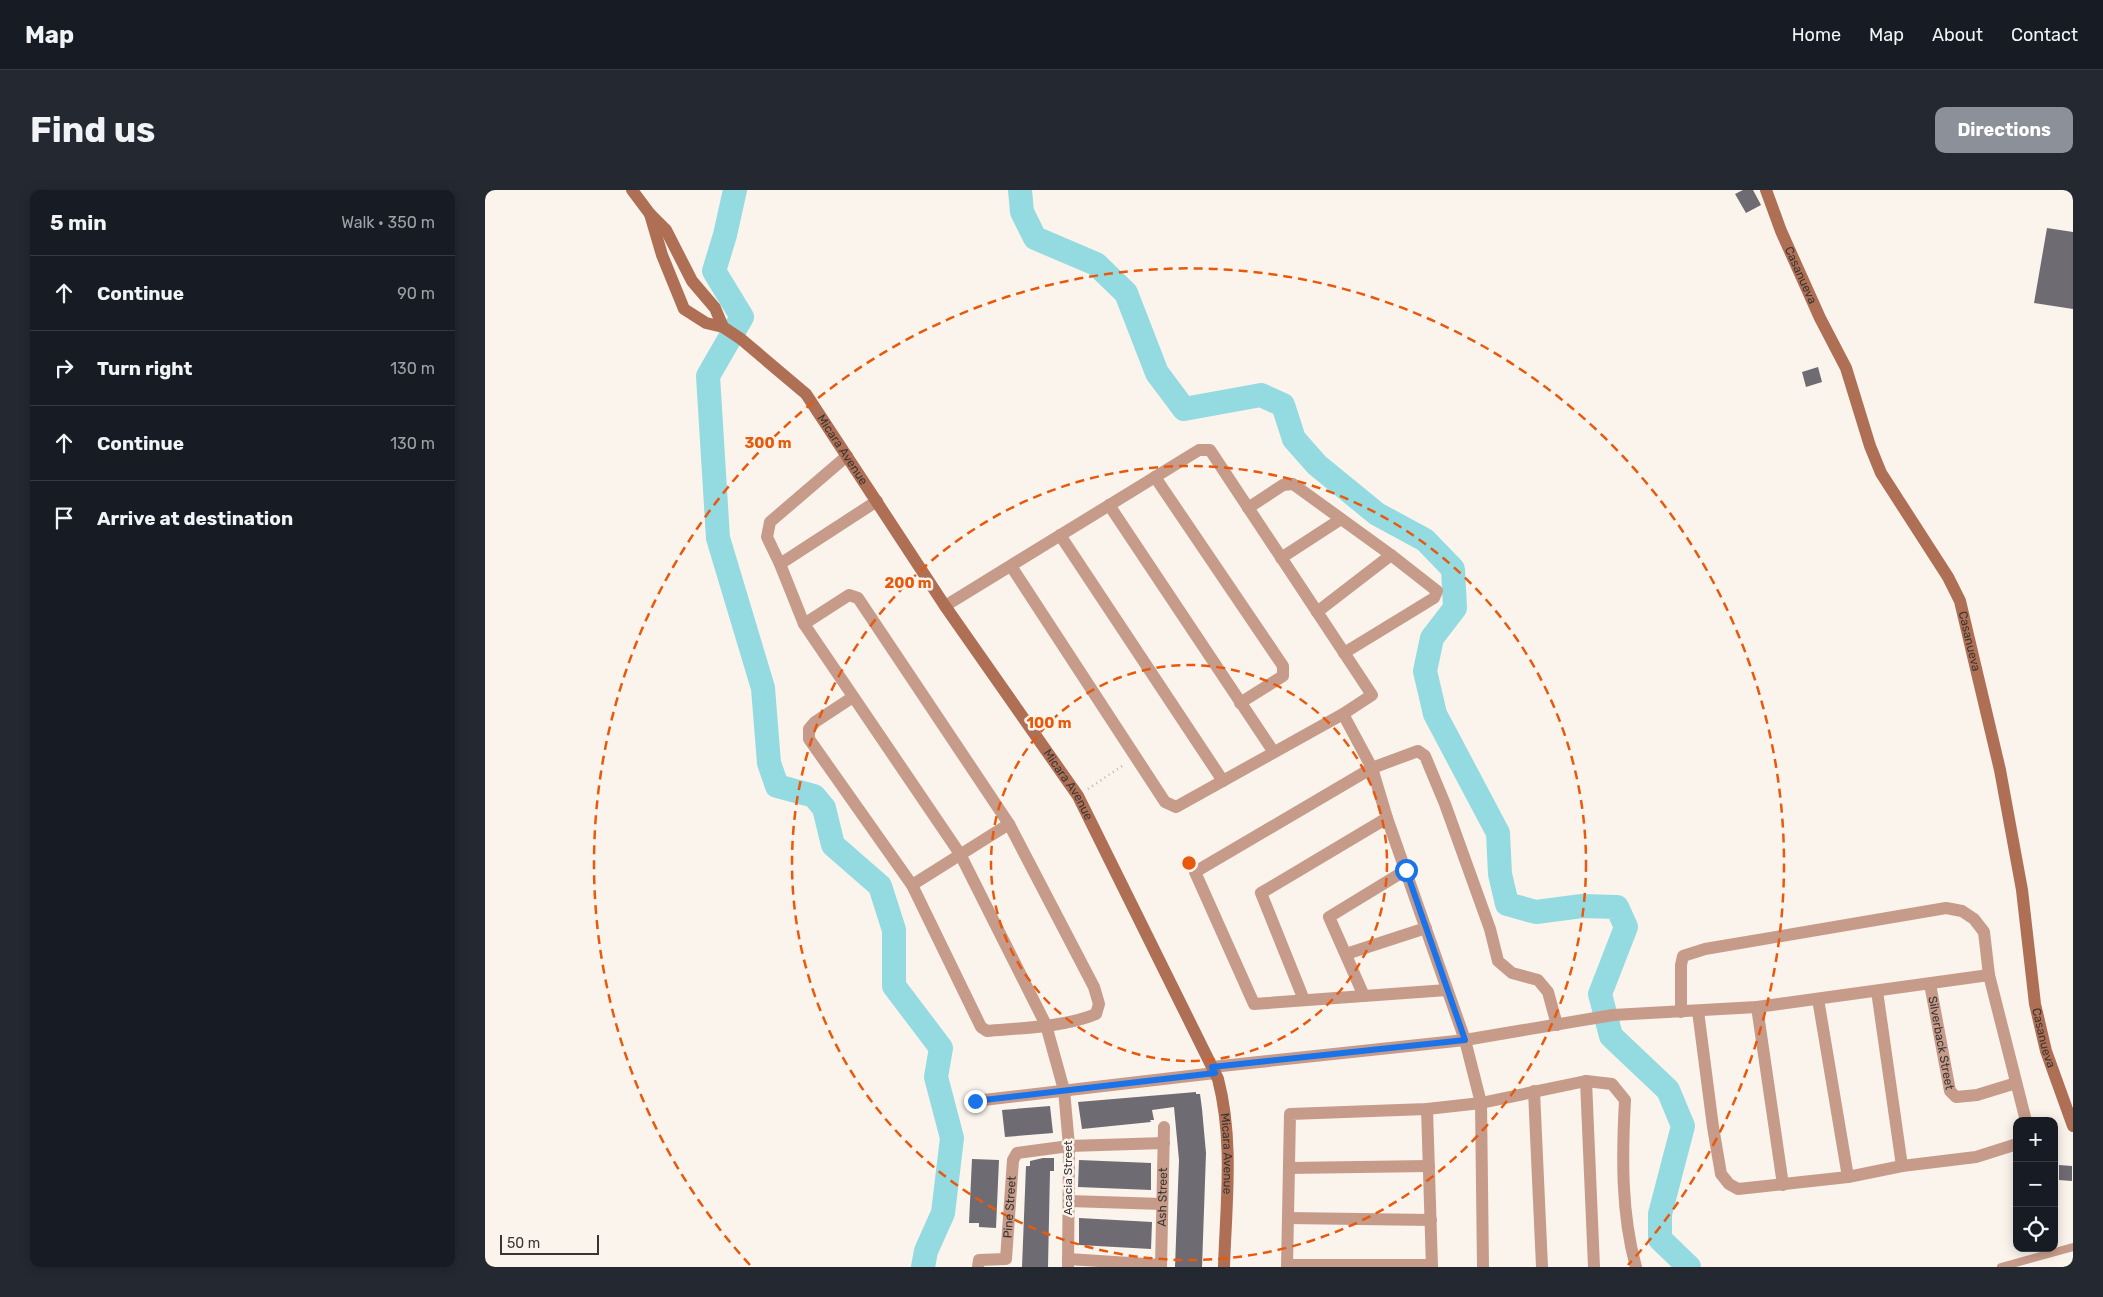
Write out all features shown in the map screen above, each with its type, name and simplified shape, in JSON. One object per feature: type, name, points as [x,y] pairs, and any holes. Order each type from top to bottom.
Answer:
[{"type":"street","name":"Micara Avenue","points":[[631,190],[650,214],[666,230],[692,282],[715,308],[723,327]]},
{"type":"street","name":"Casanueva","points":[[1766,190],[1781,231],[1820,318],[1846,368],[1870,446],[1881,473],[1948,577],[1960,601],[2002,779],[2022,890],[2035,1004],[2046,1051],[2073,1126]]},
{"type":"street","name":"Micara Avenue","points":[[650,214],[662,255],[684,309],[706,324],[723,327],[741,339],[807,394],[945,606],[1078,796],[1214,1070],[1225,1104],[1228,1138],[1224,1267]]},
{"type":"street","points":[[945,606],[1199,450],[1210,450],[1372,695],[1343,714],[1176,807],[1171,806],[1165,802],[1135,758],[1011,566]]},
{"type":"street","name":"Acacia Street","points":[[847,456],[770,522],[767,536],[804,624],[960,854],[1046,1025],[1064,1090],[1069,1146],[1068,1263]]},
{"type":"street","points":[[1155,477],[1283,666],[1283,676],[1240,702]]},
{"type":"street","points":[[1248,508],[1283,485],[1293,484],[1437,591],[1434,598],[1344,653]]},
{"type":"street","points":[[780,564],[877,501]]},
{"type":"street","points":[[1109,505],[1273,752]]},
{"type":"street","points":[[1281,558],[1341,519]]},
{"type":"street","points":[[1060,535],[1223,780]]},
{"type":"street","points":[[1317,612],[1391,555]]},
{"type":"street","points":[[804,624],[849,595],[858,598],[1009,824],[1094,987],[1099,1004],[1096,1014],[1086,1019],[1046,1025],[987,1031],[981,1027],[912,884],[809,738],[809,729],[815,722],[853,697]]},
{"type":"street","points":[[1343,714],[1372,768],[1387,818],[1465,1040],[1481,1103],[1483,1267]]},
{"type":"street","points":[[1447,990],[1254,1004],[1195,872],[1372,768],[1418,751],[1425,756],[1449,813],[1490,929],[1498,961],[1512,973],[1538,980],[1548,992],[1557,1025]]},
{"type":"street","points":[[1304,1000],[1261,894],[1387,818]]},
{"type":"street","points":[[912,884],[1009,824]]},
{"type":"street","points":[[1364,996],[1329,917],[1406,870]]},
{"type":"street","points":[[1681,1012],[1681,966],[1683,956],[1715,947],[1946,908],[1962,911],[1974,919],[1984,932],[1989,976],[2025,1117]]},
{"type":"street","points":[[1346,954],[1426,928]]},
{"type":"street","points":[[975,1101],[1465,1040],[1607,1016],[1757,1007],[1989,976]]},
{"type":"street","name":"Silverback Street","points":[[1930,984],[1950,1091],[1956,1097],[1977,1095],[2016,1083]]},
{"type":"street","points":[[1877,991],[1902,1166]]},
{"type":"street","points":[[1817,999],[1848,1177]]},
{"type":"street","points":[[1757,1007],[1783,1185]]},
{"type":"street","points":[[1698,1011],[1721,1174],[1729,1184],[1738,1189],[1848,1177],[1902,1166],[1976,1156],[2013,1145]]},
{"type":"street","points":[[1427,1109],[1432,1266],[1287,1266],[1291,1114],[1427,1109],[1481,1103],[1533,1090],[1586,1081],[1612,1084],[1625,1100],[1621,1156],[1629,1242],[1636,1267]]},
{"type":"street","points":[[1586,1081],[1594,1267]]},
{"type":"street","points":[[1533,1090],[1542,1267]]},
{"type":"street","name":"Ash Street","points":[[1161,1266],[1164,1127]]},
{"type":"street","points":[[1069,1146],[1164,1143]]},
{"type":"street","name":"Pine Street","points":[[979,1267],[979,1260],[1006,1259],[1013,1160],[1017,1152],[1069,1146]]},
{"type":"street","points":[[1289,1168],[1429,1166]]},
{"type":"street","points":[[1069,1201],[1162,1204]]},
{"type":"street","points":[[1288,1218],[1431,1220]]},
{"type":"street","points":[[1068,1263],[1161,1266]]},
{"type":"lane","points":[[2001,1267],[2073,1247]]},
{"type":"path","points":[[1078,796],[1135,758]]},
{"type":"building","points":[[1743,190],[1753,190],[1761,205],[1746,213],[1735,194]]},
{"type":"building","points":[[2047,228],[2073,232],[2073,309],[2034,303]]},
{"type":"building","points":[[1818,367],[1822,382],[1806,387],[1802,372]]},
{"type":"building","points":[[1196,1092],[1196,1094],[1200,1094],[1206,1153],[1202,1267],[1175,1267],[1179,1160],[1174,1107],[1152,1110],[1154,1120],[1150,1120],[1151,1122],[1082,1129],[1078,1102]]},
{"type":"building","points":[[1050,1106],[1053,1133],[1005,1137],[1002,1110]]},
{"type":"building","points":[[1054,1158],[1054,1171],[1050,1171],[1048,1267],[1022,1267],[1026,1166],[1030,1166],[1030,1161]]},
{"type":"building","points":[[972,1159],[999,1160],[996,1228],[979,1227],[979,1223],[969,1223]]},
{"type":"building","points":[[1079,1160],[1151,1163],[1151,1190],[1078,1187]]},
{"type":"building","points":[[2059,1165],[2072,1166],[2072,1181],[2059,1180]]},
{"type":"building","points":[[1079,1218],[1152,1222],[1151,1249],[1079,1245]]},
{"type":"waterway","points":[[735,190],[725,235],[714,271],[742,317],[708,376],[718,538],[763,688],[769,763],[777,786],[814,796],[824,808],[833,845],[880,886],[894,930],[894,986],[941,1048],[936,1077],[952,1138],[943,1213],[926,1251],[923,1267]]},
{"type":"waterway","points":[[1020,190],[1022,212],[1035,238],[1096,264],[1126,293],[1157,373],[1184,409],[1261,395],[1283,405],[1294,439],[1317,465],[1377,514],[1425,540],[1453,569],[1455,608],[1432,638],[1425,671],[1435,714],[1498,833],[1500,874],[1507,904],[1536,912],[1582,906],[1617,907],[1626,927],[1600,994],[1611,1036],[1668,1090],[1683,1126],[1660,1214],[1660,1239],[1689,1267]]},
{"type":"route","points":[[975,1101],[1215,1073],[1212,1067],[1465,1040],[1406,870]]}]
